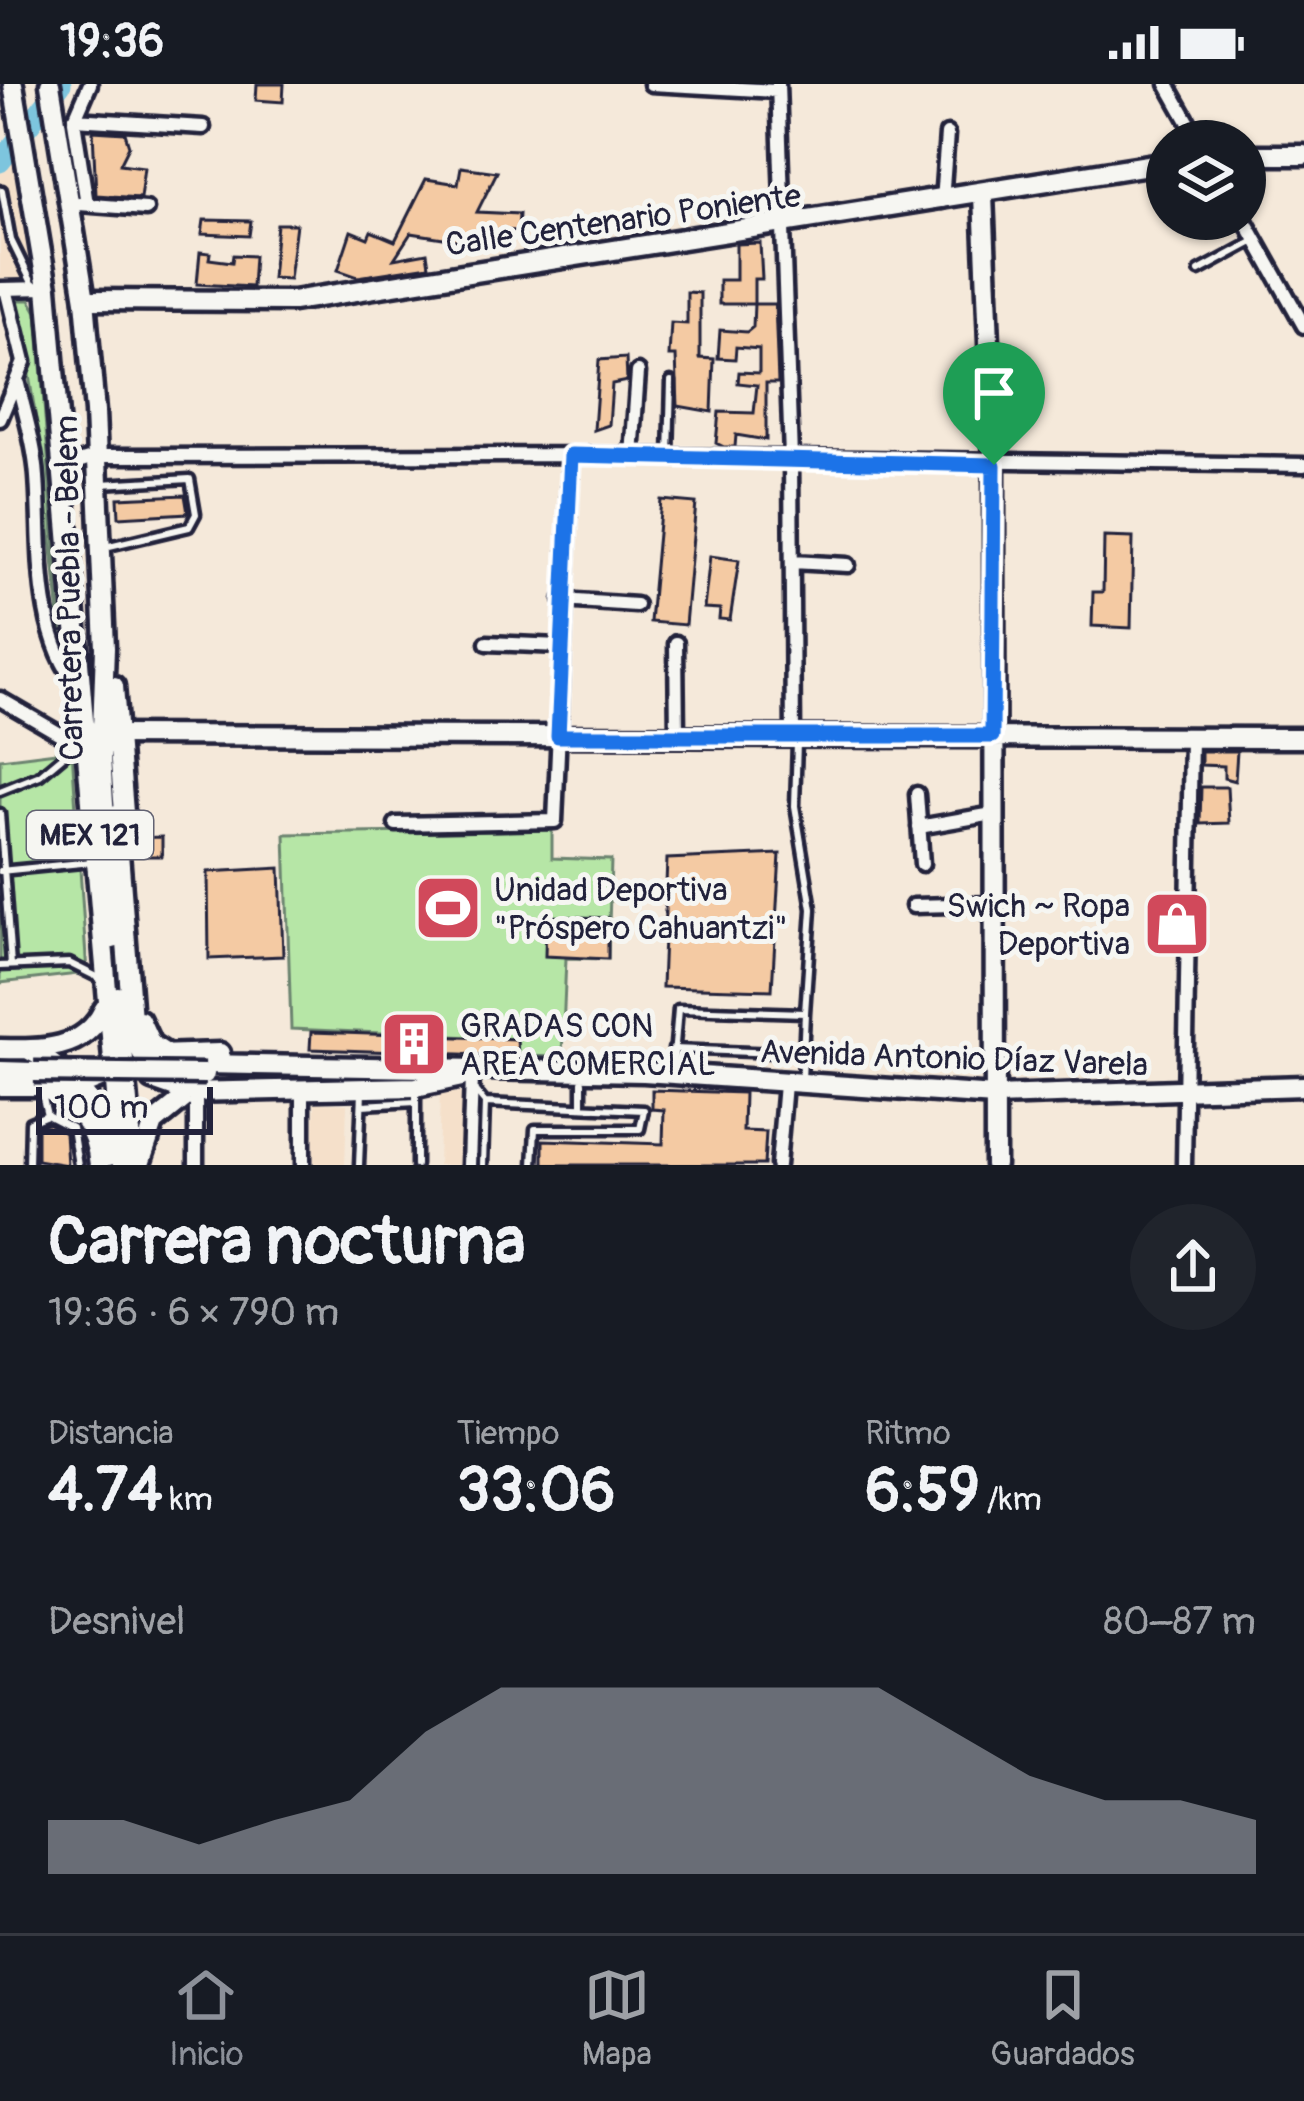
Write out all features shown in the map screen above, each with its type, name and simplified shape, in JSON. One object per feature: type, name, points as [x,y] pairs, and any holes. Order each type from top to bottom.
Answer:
[{"type":"main road","name":"Carretera Puebla - Belem","points":[[50,84],[65,120],[79,204],[98,456],[110,735]]},
{"type":"main road","name":"Carretera Puebla - Belem","points":[[15,92],[59,412],[81,746],[106,1003],[126,1068],[137,1165]]},
{"type":"main road","points":[[1266,155],[1304,154]]},
{"type":"main road","name":"Calle Centenario Poniente","points":[[85,300],[293,301],[1146,167]]},
{"type":"main road","points":[[983,195],[994,465],[995,1165]]},
{"type":"main road","points":[[59,412],[63,422],[76,428],[91,422],[95,412]]},
{"type":"main road","points":[[64,476],[82,472],[99,484]]},
{"type":"main road","points":[[74,597],[110,735],[142,1028],[151,1044],[196,1075]]},
{"type":"main road","points":[[110,735],[1304,738]]},
{"type":"main road","points":[[110,735],[126,1068]]},
{"type":"main road","points":[[0,1086],[81,1038],[98,1022],[106,1003]]},
{"type":"main road","points":[[126,1068],[142,1028]]},
{"type":"main road","points":[[0,1049],[78,1086],[165,1053]]},
{"type":"main road","points":[[126,1068],[161,1085],[196,1075],[368,1055],[414,1083]]},
{"type":"main road","points":[[0,1060],[34,1067],[196,1075],[362,1096],[414,1083]]},
{"type":"main road","points":[[34,1067],[86,1119],[99,1165]]},
{"type":"main road","points":[[0,1071],[34,1067],[78,1086],[102,1123],[110,1165]]},
{"type":"main road","name":"Carretera Puebla - Belem","points":[[122,1165],[126,1068]]},
{"type":"main road","name":"Avenida Antonio Díaz Varela","points":[[414,1083],[644,1072],[995,1096],[1304,1086]]},
{"type":"main road","points":[[137,1165],[159,1116],[196,1075]]},
{"type":"main road","name":"Avenida Antonio Díaz Varela","points":[[196,1075],[414,1083],[674,1077]]},
{"type":"street","points":[[65,120],[90,84]]},
{"type":"street","points":[[651,84],[778,87],[795,739]]},
{"type":"street","points":[[1167,84],[1187,120]]},
{"type":"street","points":[[65,120],[203,127]]},
{"type":"street","points":[[942,202],[947,134]]},
{"type":"street","points":[[79,204],[146,208]]},
{"type":"street","points":[[1256,241],[1304,326]]},
{"type":"street","points":[[0,419],[24,362],[3,289],[41,288]]},
{"type":"street","points":[[632,456],[638,372]]},
{"type":"street","points":[[18,384],[37,474],[37,538],[49,612],[58,655],[79,687]]},
{"type":"street","points":[[64,476],[98,456],[571,455],[994,465],[1304,466]]},
{"type":"street","points":[[396,824],[556,821],[571,455]]},
{"type":"street","points":[[792,562],[848,565]]},
{"type":"street","points":[[562,600],[636,605]]},
{"type":"street","points":[[488,643],[560,646]]},
{"type":"street","points":[[676,643],[676,737]]},
{"type":"street","points":[[0,699],[81,746]]},
{"type":"street","points":[[1184,1165],[1191,737]]},
{"type":"street","points":[[917,794],[922,864]]},
{"type":"street","points":[[919,826],[993,814]]},
{"type":"street","points":[[913,906],[993,904]]},
{"type":"street","points":[[196,1075],[196,1165]]},
{"type":"street","points":[[468,1081],[469,1165]]},
{"type":"street","points":[[778,1165],[793,1084]]},
{"type":"street","points":[[303,1089],[303,1165]]},
{"type":"lane","points":[[2,190],[11,240],[41,288]]},
{"type":"lane","points":[[1199,272],[1256,241]]},
{"type":"lane","points":[[669,456],[670,381]]},
{"type":"lane","points":[[99,484],[190,479],[196,490],[196,514],[189,526],[101,548]]},
{"type":"lane","points":[[793,1084],[802,1054],[812,909],[795,806],[795,739]]},
{"type":"lane","points":[[0,790],[40,775],[81,746]]},
{"type":"lane","points":[[0,812],[11,965]]},
{"type":"lane","points":[[3,871],[92,862]]},
{"type":"lane","points":[[0,966],[69,963],[105,981]]},
{"type":"lane","points":[[674,1077],[678,1009],[805,1013]]},
{"type":"lane","points":[[673,1049],[802,1054]]},
{"type":"lane","points":[[34,1067],[47,1115],[72,1128],[78,1165]]},
{"type":"lane","points":[[468,1081],[485,1103],[483,1165]]},
{"type":"lane","points":[[581,1107],[582,1082]]},
{"type":"lane","points":[[414,1083],[416,1165]]},
{"type":"lane","points":[[359,1165],[362,1096]]},
{"type":"lane","points":[[485,1103],[640,1108],[645,1125],[535,1129],[533,1165]]},
{"type":"lane","points":[[29,1165],[29,1122],[47,1115]]},
{"type":"shaded area","points":[[13,153],[33,270],[23,279],[0,278],[0,170]]},
{"type":"shaded area","points":[[440,1092],[466,1093],[463,1165],[438,1165]]},
{"type":"shaded area","points":[[315,1103],[347,1104],[345,1165],[313,1165]]},
{"type":"green space","points":[[17,300],[30,300],[37,312],[63,654],[43,463]]},
{"type":"green space","points":[[72,750],[87,973],[0,983],[0,759]]},
{"type":"green space","name":"Unidad Deportiva \"Próspero Cahuantzi\"","points":[[552,830],[552,858],[611,860],[608,959],[566,958],[562,1057],[518,1056],[516,1039],[291,1029],[285,834]]},
{"type":"building","points":[[257,84],[284,84],[283,102],[256,100]]},
{"type":"building","points":[[93,131],[125,133],[129,146],[120,164],[144,167],[140,198],[96,195]]},
{"type":"building","points":[[461,167],[497,172],[477,212],[519,214],[518,231],[482,229],[481,240],[469,242],[411,233],[394,259],[427,253],[429,266],[358,277],[338,270],[351,231],[368,238],[371,231],[395,241],[426,179],[458,184]]},
{"type":"building","points":[[204,220],[251,221],[249,236],[202,234]]},
{"type":"building","points":[[277,224],[296,224],[289,279],[272,278]]},
{"type":"building","points":[[760,243],[762,279],[754,279],[754,304],[719,304],[719,280],[736,280],[736,244]]},
{"type":"building","points":[[200,252],[210,253],[209,259],[232,262],[233,255],[254,256],[252,287],[197,284]]},
{"type":"building","points":[[687,292],[700,293],[700,358],[714,359],[712,412],[678,406],[676,356],[669,356],[671,323],[687,324]]},
{"type":"building","points":[[754,304],[775,304],[778,383],[766,383],[766,440],[736,435],[735,447],[724,447],[716,443],[719,412],[754,413],[757,385],[738,383],[739,372],[759,373],[759,349],[736,347],[735,359],[718,358],[720,330],[747,332],[753,327]]},
{"type":"building","points":[[626,358],[627,381],[612,384],[609,425],[594,430],[599,360]]},
{"type":"building","points":[[185,495],[188,513],[119,517],[118,498]]},
{"type":"building","points":[[661,500],[696,503],[685,625],[650,622]]},
{"type":"building","points":[[1104,537],[1133,538],[1131,628],[1092,626],[1093,592],[1103,592]]},
{"type":"building","points":[[710,556],[739,560],[730,620],[719,619],[720,609],[704,608]]},
{"type":"building","points":[[1201,751],[1237,751],[1235,781],[1224,778],[1224,766],[1201,765]]},
{"type":"building","points":[[1201,787],[1227,787],[1229,823],[1200,824]]},
{"type":"building","points":[[162,837],[162,856],[133,856],[133,838]]},
{"type":"building","points":[[780,854],[772,990],[662,987],[667,859]]},
{"type":"building","points":[[280,868],[283,956],[209,959],[208,872]]},
{"type":"building","points":[[546,916],[608,918],[608,959],[545,956]]},
{"type":"building","name":"GRADAS CON AREA COMERCIAL","points":[[311,1032],[517,1039],[518,1056],[310,1049]]},
{"type":"building","points":[[652,1090],[744,1093],[743,1131],[766,1132],[764,1165],[543,1165],[543,1140],[663,1144],[664,1110],[652,1109]]},
{"type":"building","points":[[47,1123],[65,1133],[67,1165],[37,1160],[37,1127]]},
{"type":"waterway","points":[[0,162],[61,84]]},
{"type":"place","name":"Unidad Deportiva \"Próspero Cahuantzi\"","points":[[448,908]]},
{"type":"place","name":"Swich ~ Ropa Deportiva","points":[[1177,924]]},
{"type":"place","name":"GRADAS CON AREA COMERCIAL","points":[[414,1044]]},
{"type":"route","points":[[571,455],[994,465],[992,736],[558,736],[571,455]]}]
